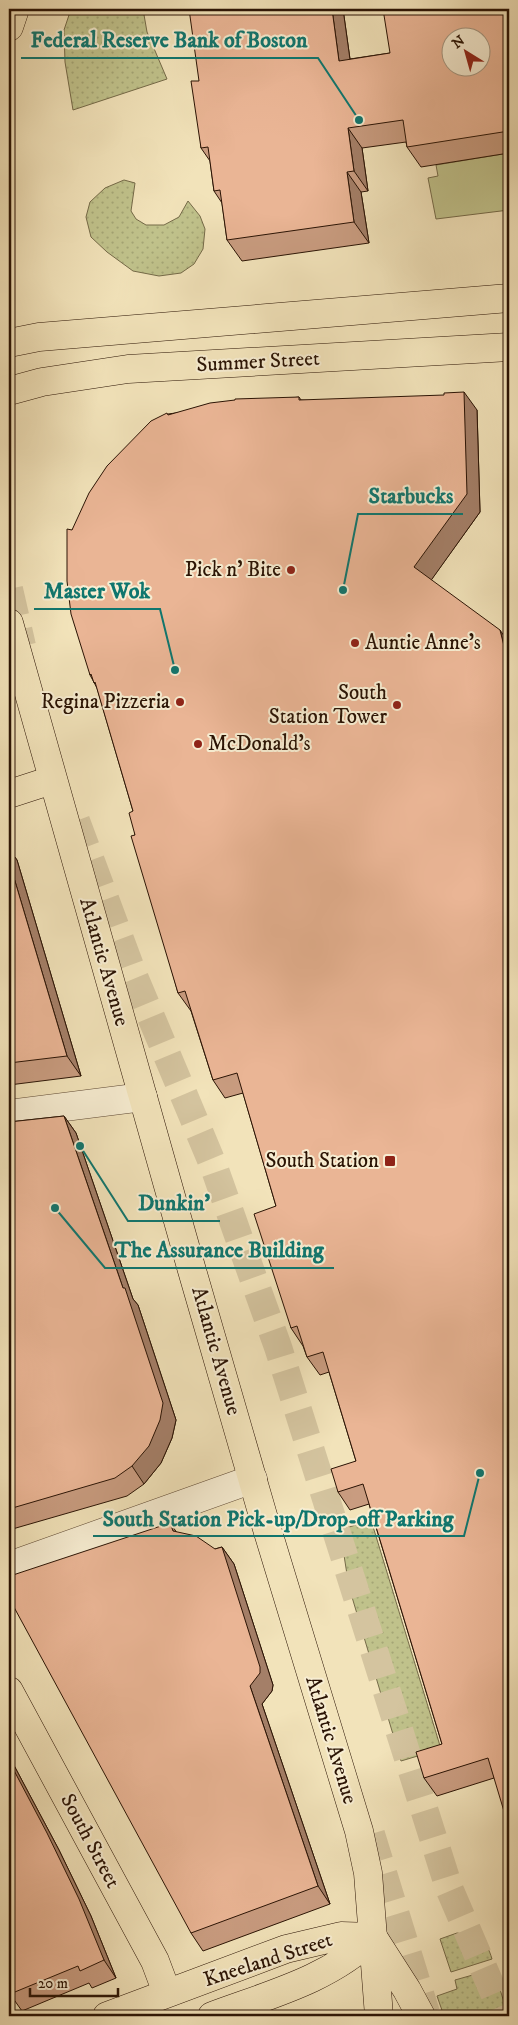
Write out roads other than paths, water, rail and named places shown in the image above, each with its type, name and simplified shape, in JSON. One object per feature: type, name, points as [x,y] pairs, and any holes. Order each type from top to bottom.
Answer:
[{"type":"main road","points":[[9,27],[15,9]]},
{"type":"main road","name":"Summer Street","points":[[9,343],[39,336],[509,298]]},
{"type":"main road","name":"Summer Street","points":[[9,391],[42,382],[128,369],[509,347]]},
{"type":"main road","name":"Atlantic Avenue","points":[[9,623],[52,780],[253,1479],[359,1831],[368,1873],[380,2016]]},
{"type":"main road","points":[[9,794],[52,780]]},
{"type":"main road","name":"South Street","points":[[9,1691],[155,1961],[167,1993]]},
{"type":"main road","name":"Kneeland Street","points":[[107,2016],[304,1944],[342,1936],[373,1937]]},
{"type":"main road","points":[[373,1937],[408,1990],[421,2016]]},
{"type":"main road","name":"Kneeland Street","points":[[212,2016],[296,1985],[326,1971],[356,1953],[373,1937]]},
{"type":"street","points":[[9,1114],[143,1098]]},
{"type":"street","points":[[9,1566],[253,1479]]},
{"type":"tunnel","points":[[9,589],[22,646]]},
{"type":"tunnel","points":[[76,821],[133,974],[214,1167],[278,1347],[449,1888],[504,2016]]},
{"type":"tunnel","points":[[371,1834],[426,2013]]},
{"type":"place","name":"Federal Reserve Bank of Boston","points":[[359,120]]},
{"type":"place","name":"Pick n’ Bite","points":[[291,570]]},
{"type":"place","name":"Starbucks","points":[[343,590]]},
{"type":"place","name":"Auntie Anne's","points":[[355,643]]},
{"type":"place","name":"Master Wok","points":[[175,670]]},
{"type":"place","name":"Regina Pizzeria","points":[[180,702]]},
{"type":"place","name":"South Station Tower","points":[[397,705]]},
{"type":"place","name":"McDonald's","points":[[198,744]]},
{"type":"place","name":"Dunkin'","points":[[80,1146]]},
{"type":"place","name":"South Station","points":[[390,1161]]},
{"type":"place","name":"The Assurance Building","points":[[55,1208]]},
{"type":"place","name":"South Station Pick-up/Drop-off Parking","points":[[480,1473]]}]
